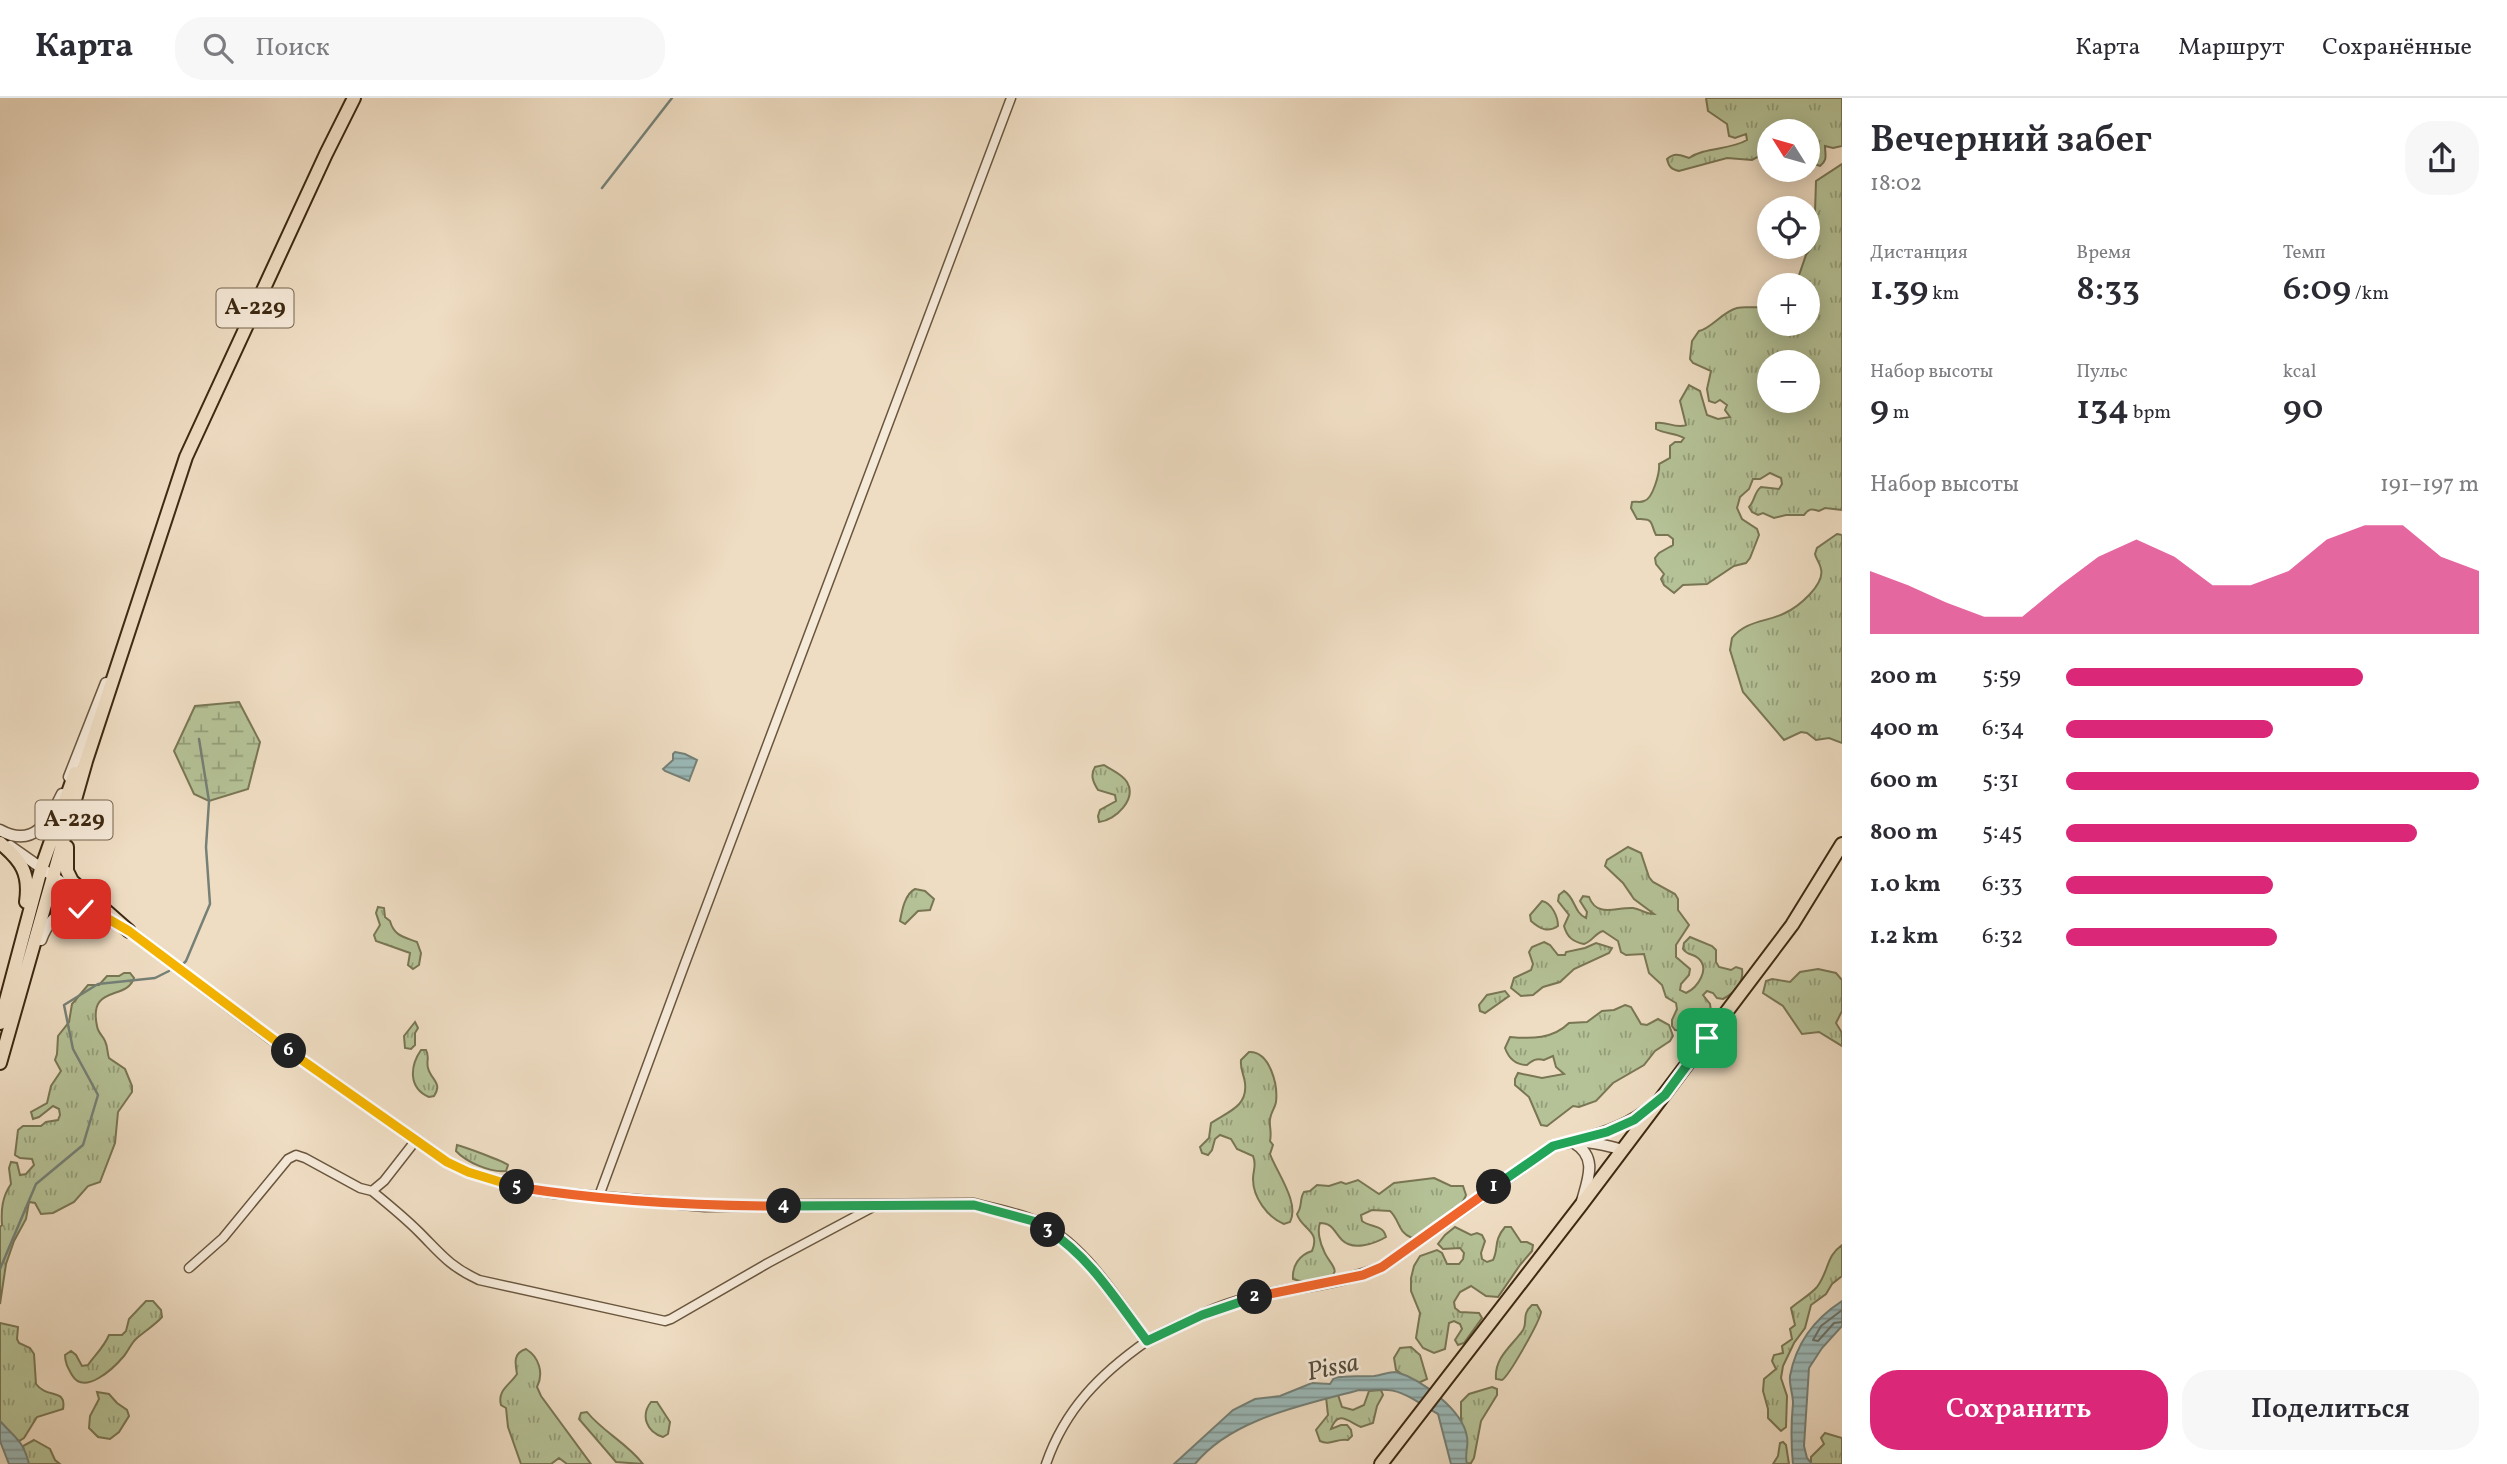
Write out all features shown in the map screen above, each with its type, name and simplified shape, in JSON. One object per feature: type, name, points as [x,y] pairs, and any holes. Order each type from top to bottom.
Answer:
[{"type":"main road","name":"А-229","points":[[0,1024],[47,872],[186,457],[354,98]]},
{"type":"main road","name":"A-229","points":[[109,684],[68,840],[65,861],[72,881],[129,931]]},
{"type":"main road","name":"A-229","points":[[0,841],[24,868],[28,890],[0,1017]]},
{"type":"main road","points":[[1381,1464],[1792,925],[1842,844]]},
{"type":"main road","name":"А-229","points":[[0,1063],[47,872]]},
{"type":"street","points":[[599,1196],[688,953],[1012,98]]},
{"type":"street","points":[[0,830],[12,836],[32,835],[53,813],[109,684]]},
{"type":"street","points":[[0,841],[129,931],[272,1039],[447,1162],[468,1172],[493,1181],[555,1193],[705,1206],[974,1205],[1033,1221],[1078,1252],[1147,1341]]},
{"type":"street","points":[[0,1063],[44,931],[52,920],[66,912],[81,909],[105,917],[129,931]]},
{"type":"street","points":[[1046,1464],[1061,1427],[1087,1391],[1122,1359],[1147,1341],[1244,1299],[1363,1275],[1382,1267],[1541,1153],[1553,1146],[1620,1127],[1634,1120],[1665,1095]]},
{"type":"street","points":[[372,1191],[384,1181],[415,1140]]},
{"type":"street","points":[[1570,1142],[1588,1142],[1623,1150]]},
{"type":"street","points":[[1570,1142],[1583,1148],[1590,1164],[1581,1205]]},
{"type":"street","points":[[189,1268],[223,1238],[288,1159],[296,1155],[360,1188],[372,1191],[419,1232],[441,1257],[479,1280],[665,1321],[875,1206]]},
{"type":"green space","points":[[1706,98],[1842,98],[1842,146],[1825,146],[1825,159],[1820,166],[1820,119],[1757,119],[1757,157],[1752,160],[1727,158],[1679,171],[1674,169],[1667,159],[1673,155],[1689,158],[1747,140],[1746,134],[1735,138],[1729,136],[1727,124],[1708,111]]},
{"type":"green space","points":[[1842,164],[1842,510],[1812,509],[1804,515],[1774,518],[1763,513],[1758,515],[1749,507],[1759,489],[1779,489],[1782,484],[1781,478],[1770,473],[1760,479],[1753,479],[1749,489],[1740,497],[1737,508],[1742,519],[1757,529],[1759,535],[1750,558],[1746,563],[1734,566],[1707,584],[1683,585],[1674,593],[1664,585],[1661,579],[1664,574],[1655,558],[1673,545],[1673,539],[1668,535],[1656,535],[1651,522],[1637,519],[1631,508],[1632,502],[1642,502],[1650,496],[1657,479],[1659,464],[1670,458],[1670,446],[1684,438],[1656,429],[1656,423],[1686,425],[1680,401],[1689,385],[1700,391],[1707,415],[1718,419],[1730,417],[1725,410],[1727,405],[1720,400],[1715,403],[1709,401],[1707,389],[1711,371],[1690,359],[1692,341],[1699,331],[1727,313],[1737,308],[1757,307],[1757,336],[1820,336],[1820,273],[1800,273],[1805,259],[1820,259],[1820,196],[1816,196],[1816,182],[1820,182],[1820,178]]},
{"type":"green space","points":[[1837,534],[1842,535],[1842,743],[1829,738],[1816,740],[1801,732],[1784,740],[1743,692],[1730,650],[1732,638],[1744,628],[1778,616],[1803,601],[1815,588],[1821,575],[1815,554],[1817,548]]},
{"type":"green space","points":[[239,702],[260,742],[248,789],[209,801],[194,794],[174,751],[195,706]]},
{"type":"green space","points":[[1104,765],[1125,779],[1129,795],[1118,813],[1099,822],[1100,810],[1116,801],[1115,795],[1098,790],[1094,781],[1095,767]]},
{"type":"green space","points":[[1628,847],[1641,853],[1653,882],[1675,894],[1678,910],[1689,925],[1676,945],[1676,957],[1690,969],[1680,990],[1686,993],[1690,991],[1703,973],[1702,962],[1683,949],[1684,943],[1690,937],[1716,950],[1719,967],[1742,969],[1740,983],[1727,997],[1717,998],[1707,991],[1703,995],[1710,1004],[1711,1011],[1685,1029],[1675,1030],[1672,1026],[1676,1003],[1666,997],[1662,985],[1649,973],[1644,954],[1626,955],[1621,952],[1618,941],[1603,931],[1587,943],[1580,943],[1569,936],[1564,926],[1569,915],[1558,901],[1559,895],[1564,891],[1579,913],[1586,918],[1587,912],[1580,901],[1583,896],[1589,897],[1592,903],[1602,909],[1633,908],[1654,914],[1634,899],[1623,883],[1605,866],[1607,860]]},
{"type":"green space","points":[[915,889],[925,891],[934,899],[930,910],[918,911],[905,924],[900,921],[903,907],[906,898]]},
{"type":"green space","points":[[1542,901],[1551,907],[1558,926],[1544,929],[1531,921],[1530,915]]},
{"type":"green space","points":[[378,907],[384,908],[385,917],[397,933],[417,942],[421,953],[419,965],[413,969],[408,965],[410,953],[376,941],[374,935],[380,925],[376,913]]},
{"type":"green space","points":[[1544,942],[1558,955],[1565,955],[1566,952],[1596,943],[1612,948],[1609,953],[1574,969],[1560,982],[1543,987],[1533,995],[1521,996],[1511,988],[1514,978],[1531,970],[1533,964],[1529,952],[1532,947]]},
{"type":"green space","points":[[1818,969],[1836,973],[1842,980],[1842,1011],[1836,1023],[1842,1033],[1842,1046],[1819,1032],[1802,1034],[1783,1006],[1763,993],[1766,981],[1772,979],[1790,982],[1800,972]]},
{"type":"green space","points":[[130,973],[134,978],[130,985],[103,998],[96,1013],[98,1028],[106,1043],[109,1058],[125,1069],[132,1086],[132,1092],[118,1112],[115,1143],[100,1182],[88,1186],[74,1202],[53,1213],[41,1214],[35,1203],[29,1202],[26,1219],[6,1264],[0,1304],[0,1227],[4,1199],[11,1184],[9,1168],[11,1162],[17,1163],[20,1175],[26,1174],[34,1165],[32,1159],[15,1155],[18,1130],[23,1126],[41,1126],[46,1122],[58,1120],[59,1109],[53,1106],[33,1119],[31,1112],[47,1103],[51,1086],[61,1071],[55,1060],[58,1036],[69,1022],[72,1004],[88,985],[99,985],[107,976]]},
{"type":"green space","points":[[1505,991],[1509,996],[1485,1013],[1480,1011],[1479,1005],[1487,995]]},
{"type":"green space","points":[[1625,1005],[1631,1007],[1641,1024],[1647,1025],[1658,1019],[1669,1025],[1673,1036],[1670,1041],[1655,1051],[1644,1065],[1613,1083],[1596,1101],[1579,1107],[1573,1106],[1547,1126],[1541,1125],[1529,1097],[1515,1085],[1515,1079],[1518,1073],[1542,1078],[1564,1074],[1556,1067],[1553,1056],[1535,1060],[1527,1065],[1513,1061],[1505,1048],[1510,1037],[1534,1038],[1549,1035],[1569,1023],[1587,1022],[1602,1011]]},
{"type":"green space","points":[[415,1022],[418,1028],[415,1045],[411,1049],[405,1048],[404,1036]]},
{"type":"green space","points":[[421,1050],[426,1050],[429,1072],[437,1085],[434,1096],[429,1097],[422,1093],[414,1082],[413,1070]]},
{"type":"green space","points":[[1249,1052],[1256,1053],[1267,1063],[1276,1087],[1276,1102],[1270,1119],[1270,1141],[1273,1145],[1270,1154],[1292,1206],[1290,1222],[1284,1224],[1272,1217],[1255,1193],[1253,1156],[1237,1149],[1231,1139],[1220,1135],[1215,1139],[1208,1155],[1202,1153],[1200,1147],[1209,1138],[1211,1123],[1235,1108],[1243,1098],[1245,1083],[1241,1060]]},
{"type":"green space","points":[[457,1145],[505,1163],[508,1165],[506,1171],[472,1163],[456,1151]]},
{"type":"green space","points":[[1434,1178],[1451,1186],[1463,1186],[1466,1195],[1458,1207],[1443,1220],[1412,1238],[1404,1233],[1390,1211],[1372,1210],[1361,1215],[1362,1221],[1382,1230],[1386,1237],[1358,1246],[1342,1240],[1331,1226],[1320,1223],[1320,1241],[1335,1271],[1329,1277],[1311,1281],[1293,1279],[1297,1262],[1312,1251],[1314,1244],[1312,1234],[1297,1214],[1304,1192],[1317,1185],[1329,1186],[1341,1182],[1346,1184],[1358,1180],[1379,1194],[1394,1183]]},
{"type":"green space","points":[[1455,1227],[1471,1235],[1482,1235],[1485,1241],[1482,1259],[1487,1262],[1493,1260],[1499,1236],[1505,1227],[1511,1227],[1521,1242],[1533,1245],[1532,1251],[1498,1297],[1486,1296],[1471,1286],[1460,1292],[1454,1302],[1455,1308],[1460,1312],[1479,1313],[1482,1318],[1464,1343],[1458,1345],[1455,1340],[1462,1329],[1460,1324],[1454,1321],[1449,1323],[1445,1349],[1434,1353],[1423,1348],[1416,1338],[1420,1313],[1411,1291],[1411,1278],[1420,1256],[1437,1250],[1442,1253],[1447,1264],[1459,1264],[1464,1253],[1460,1248],[1443,1249],[1438,1244]]},
{"type":"green space","points":[[1842,1245],[1842,1276],[1832,1284],[1826,1294],[1811,1305],[1805,1328],[1783,1366],[1781,1378],[1787,1396],[1786,1427],[1781,1431],[1768,1418],[1763,1391],[1764,1379],[1776,1369],[1772,1361],[1774,1355],[1783,1353],[1782,1346],[1792,1339],[1790,1329],[1795,1325],[1791,1308],[1817,1287],[1830,1259]]},
{"type":"green space","points":[[146,1301],[153,1301],[161,1310],[162,1317],[135,1340],[124,1356],[106,1373],[91,1382],[77,1381],[68,1368],[65,1355],[71,1351],[82,1366],[88,1365],[109,1335],[122,1335],[126,1331],[129,1319]]},
{"type":"green space","points":[[1532,1305],[1537,1305],[1541,1312],[1535,1326],[1506,1376],[1502,1380],[1496,1379],[1498,1364],[1523,1330],[1527,1312]]},
{"type":"green space","points":[[0,1323],[18,1327],[19,1343],[30,1348],[34,1354],[36,1384],[40,1389],[62,1398],[63,1403],[63,1409],[37,1417],[24,1438],[19,1441],[0,1432]]},
{"type":"green space","points":[[1411,1347],[1420,1355],[1427,1379],[1416,1384],[1396,1370],[1394,1358],[1400,1348]]},
{"type":"green space","points":[[526,1349],[534,1356],[539,1366],[537,1387],[541,1396],[591,1464],[567,1464],[559,1458],[551,1464],[521,1464],[508,1427],[506,1408],[501,1405],[500,1400],[502,1392],[517,1374],[517,1356]]},
{"type":"green space","points":[[1492,1387],[1497,1389],[1497,1395],[1481,1421],[1474,1458],[1471,1463],[1464,1464],[1458,1426],[1461,1421],[1461,1402],[1469,1394]]},
{"type":"green space","points":[[1381,1390],[1383,1395],[1373,1423],[1361,1427],[1340,1418],[1331,1429],[1347,1425],[1352,1436],[1348,1440],[1327,1443],[1320,1441],[1316,1430],[1328,1415],[1326,1397],[1338,1395],[1342,1407],[1353,1410],[1364,1405],[1369,1391]]},
{"type":"green space","points":[[97,1392],[109,1394],[127,1410],[129,1416],[119,1432],[110,1439],[98,1437],[89,1428],[90,1416],[99,1399]]},
{"type":"green space","points":[[651,1402],[657,1402],[670,1422],[668,1434],[663,1437],[657,1435],[647,1423],[646,1413]]},
{"type":"green space","points":[[587,1412],[643,1464],[616,1462],[579,1419],[581,1413]]},
{"type":"green space","points":[[1825,1433],[1842,1438],[1842,1464],[1811,1464],[1811,1457],[1824,1444],[1821,1438]]},
{"type":"green space","points":[[34,1440],[50,1449],[60,1464],[26,1464],[23,1446]]},
{"type":"green space","points":[[1780,1443],[1786,1445],[1789,1464],[1773,1464],[1778,1456]]},
{"type":"water","points":[[675,752],[697,760],[689,781],[663,769],[673,760]]},
{"type":"water","points":[[1842,1301],[1842,1326],[1822,1348],[1809,1368],[1804,1446],[1807,1458],[1812,1464],[1793,1464],[1793,1403],[1790,1379],[1793,1364],[1802,1343],[1815,1324]]},
{"type":"water","points":[[1396,1372],[1417,1381],[1439,1397],[1458,1416],[1467,1437],[1467,1464],[1451,1464],[1438,1414],[1401,1393],[1359,1390],[1271,1415],[1229,1435],[1210,1448],[1195,1464],[1174,1464],[1233,1410],[1255,1399],[1280,1396],[1312,1383],[1330,1384],[1334,1378]]},
{"type":"water","points":[[0,1421],[21,1444],[29,1464],[9,1464],[0,1441]]},
{"type":"waterway","points":[[602,188],[672,98]]},
{"type":"waterway","points":[[184,963],[210,904],[206,847],[209,801],[199,739]]},
{"type":"waterway","points":[[0,1269],[36,1184],[83,1145],[98,1095],[73,1049],[64,1005],[98,984],[155,978],[169,971]]},
{"type":"route","points":[[81,909],[105,917],[129,931],[272,1039],[447,1162],[468,1172],[517,1187],[555,1193],[705,1206],[974,1205],[1004,1212],[1033,1221],[1078,1252],[1147,1341],[1244,1299],[1363,1275],[1382,1267],[1553,1146],[1607,1132],[1634,1120],[1665,1095],[1707,1038]]},
{"type":"water label","name":"Pissa","points":[[1333,1368]]}]
